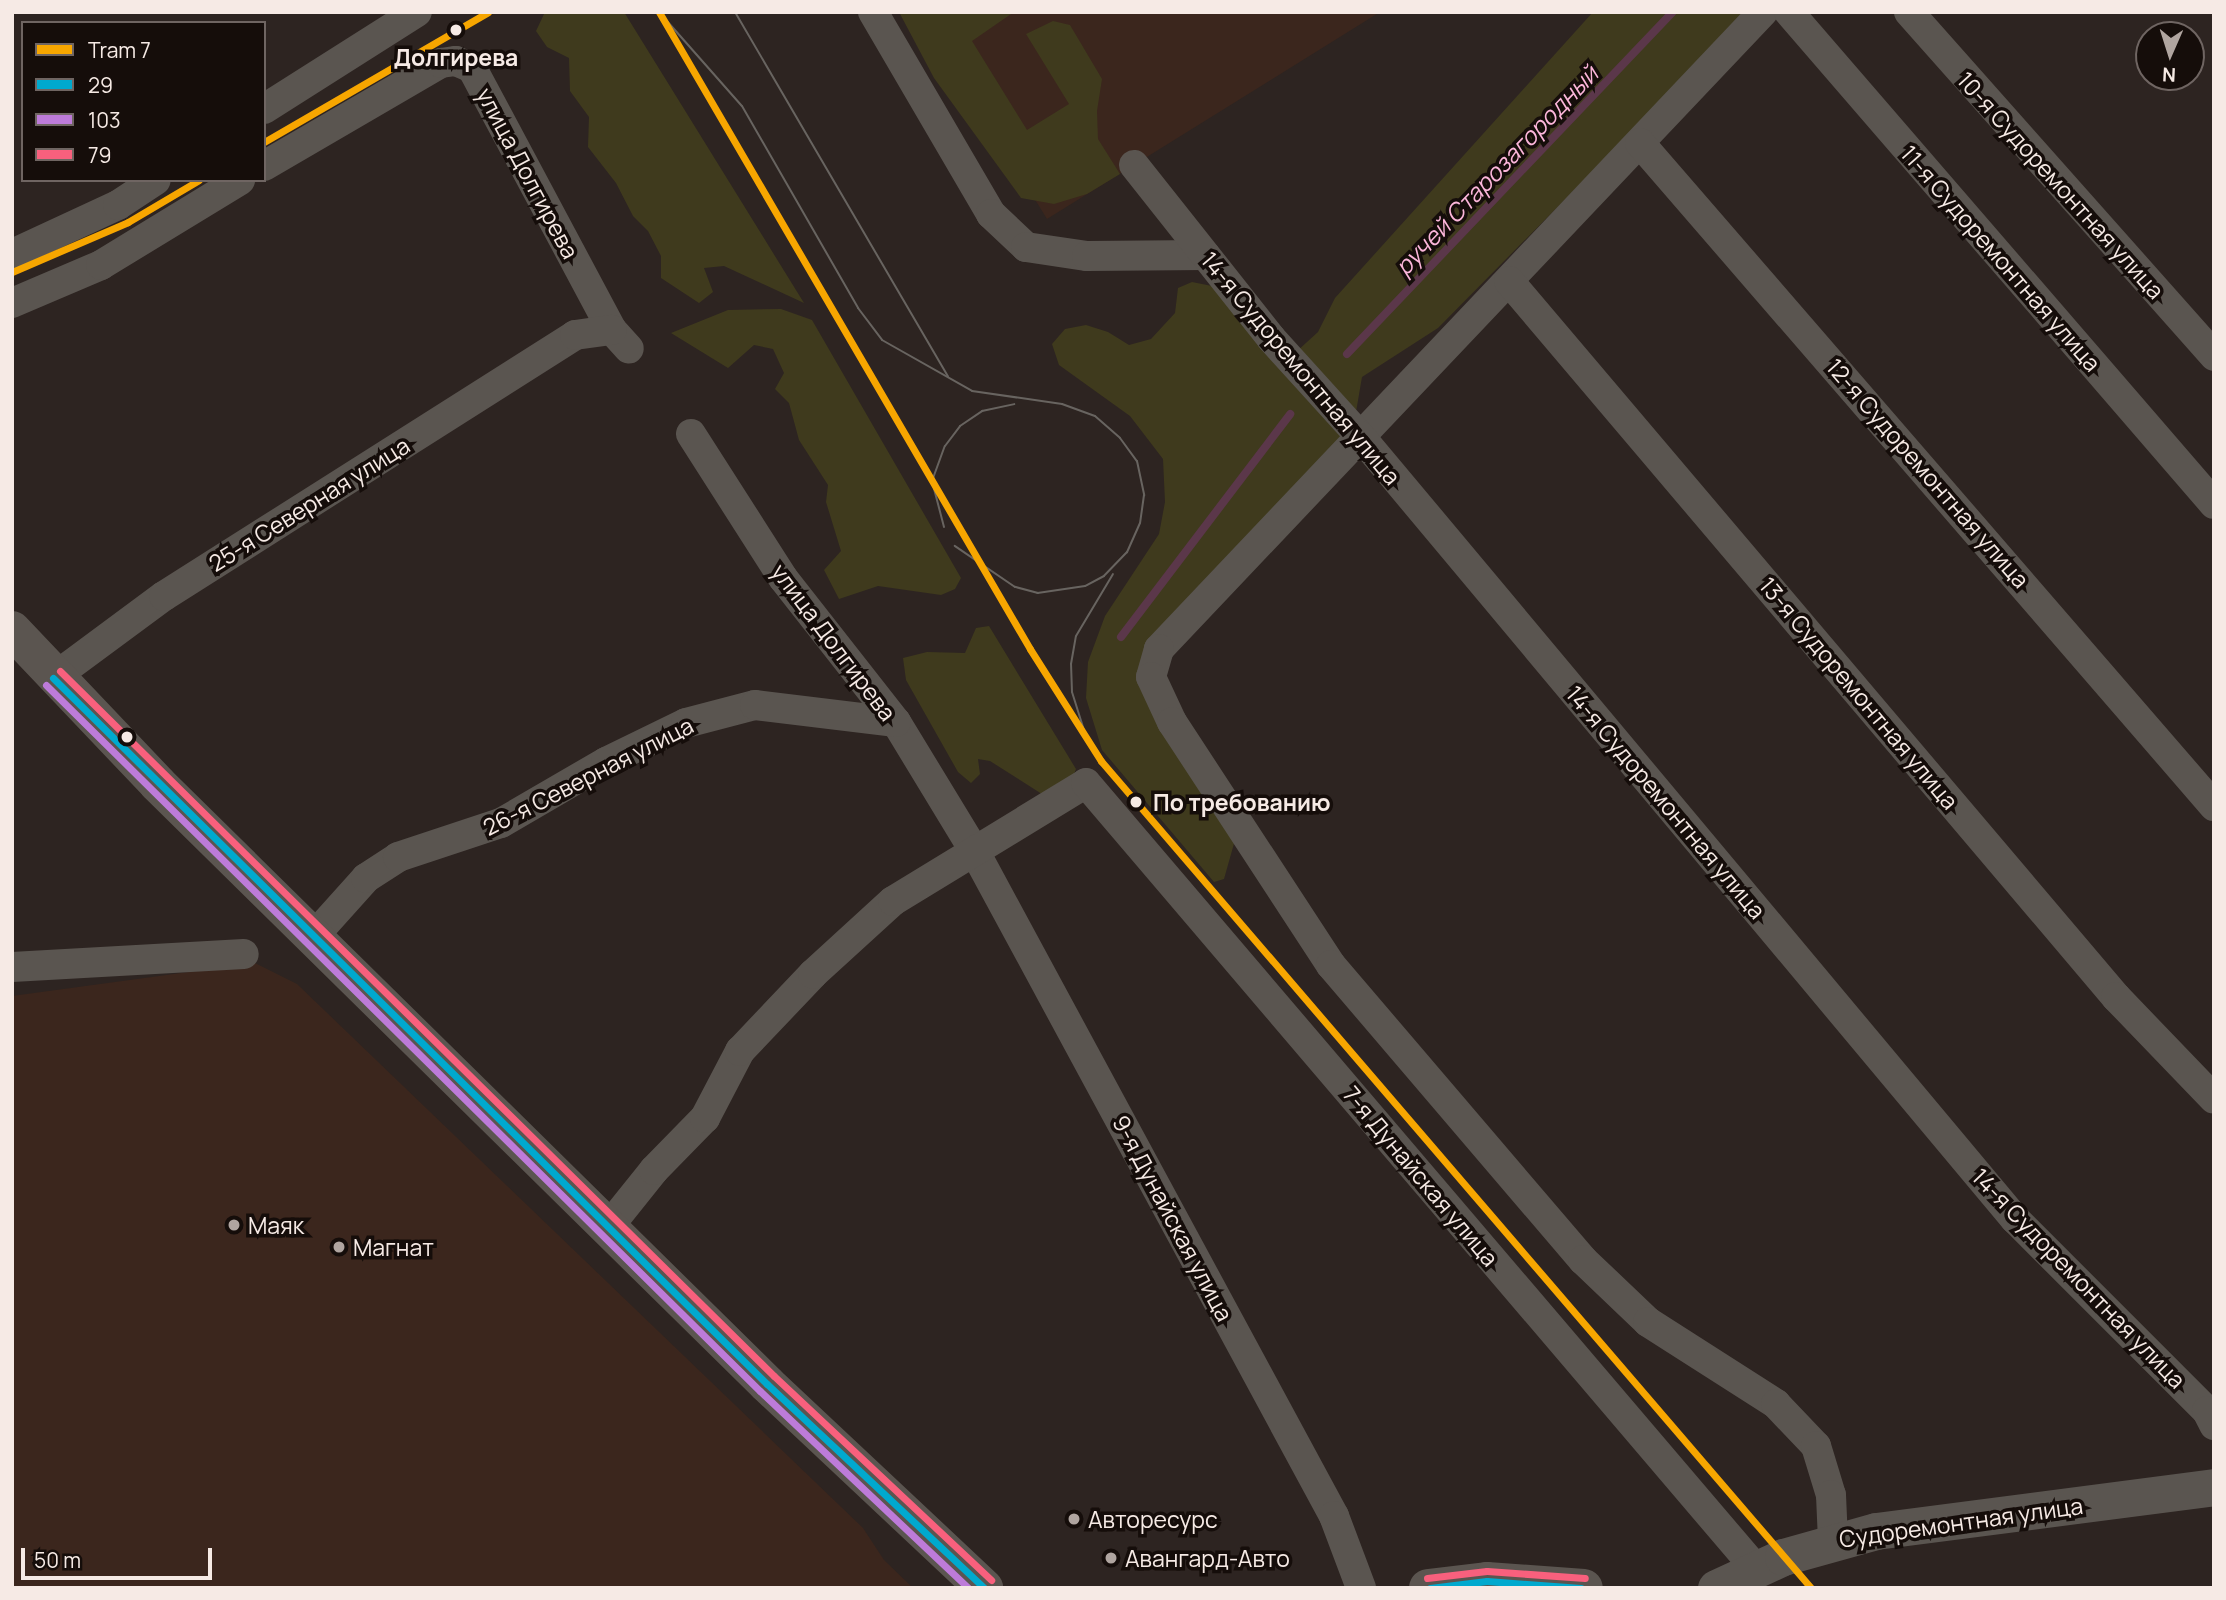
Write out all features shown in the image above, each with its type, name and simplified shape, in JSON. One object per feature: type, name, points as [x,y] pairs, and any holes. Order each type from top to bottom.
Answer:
[{"type":"main road","points":[[12,631],[53,678],[610,1225],[767,1384],[984,1588]]},
{"type":"main road","points":[[12,671],[53,678]]},
{"type":"main road","points":[[1428,1588],[1487,1581],[1584,1588]]},
{"type":"street","points":[[266,108],[417,12]]},
{"type":"street","points":[[873,12],[990,215],[1026,247],[1087,256],[1205,255]]},
{"type":"street","points":[[1763,12],[1159,649],[1151,677],[1172,722],[1331,965],[1574,1250],[1648,1322],[1776,1404],[1816,1446],[1830,1495],[1833,1539]]},
{"type":"street","name":"11-я Судоремонтная улица","points":[[1789,12],[2214,504]]},
{"type":"street","name":"10-я Судоремонтная улица","points":[[1909,12],[2214,356]]},
{"type":"street","name":"улица Долгирева","points":[[266,165],[441,63],[456,61],[472,68],[620,339]]},
{"type":"street","name":"12-я Судоремонтная улица","points":[[1640,143],[2214,806]]},
{"type":"street","name":"14-я Судоремонтная улица","points":[[1134,165],[1271,338],[1360,436],[2015,1219],[2207,1411],[2214,1425]]},
{"type":"street","points":[[12,254],[118,205],[153,182]]},
{"type":"street","points":[[12,303],[101,265],[237,182]]},
{"type":"street","name":"13-я Судоремонтная улица","points":[[1509,281],[2116,997],[2214,1099]]},
{"type":"street","name":"25-я Северная улица","points":[[53,678],[164,596],[575,335],[620,339]]},
{"type":"street","name":"улица Долгирева","points":[[691,434],[783,578],[895,722],[975,852]]},
{"type":"street","name":"26-я Северная улица","points":[[314,936],[366,878],[398,858],[501,823],[606,762],[686,723],[755,705],[895,722]]},
{"type":"street","name":"7-я Дунайская улица","points":[[975,852],[1086,783],[1757,1570]]},
{"type":"street","points":[[610,1225],[654,1170],[705,1118],[740,1051],[813,974],[892,901],[975,852]]},
{"type":"street","name":"9-я Дунайская улица","points":[[975,852],[1335,1516],[1361,1588]]},
{"type":"street","points":[[12,967],[244,954]]},
{"type":"street","name":"Судоремонтная улица","points":[[1716,1588],[1833,1539],[2214,1487]]},
{"type":"shaded area","points":[[545,12],[624,12],[804,303],[724,266],[704,268],[713,292],[699,303],[661,278],[661,256],[648,231],[633,216],[616,183],[588,147],[589,117],[570,91],[569,58],[547,47],[536,31]]},
{"type":"shaded area","points":[[899,12],[1014,12],[972,41],[1027,130],[1069,104],[1026,34],[1053,21],[1070,25],[1102,79],[1097,111],[1098,139],[1120,174],[1087,194],[1054,204],[1021,198],[934,78]]},
{"type":"shaded area","points":[[919,12],[1380,12],[1047,219]]},
{"type":"shaded area","points":[[1593,12],[1750,12],[1438,328],[1362,377],[1356,412],[1344,438],[1150,665],[1235,840],[1224,879],[1214,882],[1102,750],[1086,698],[1088,662],[1105,616],[1159,534],[1165,502],[1163,459],[1130,416],[1059,365],[1052,344],[1065,329],[1086,325],[1108,332],[1129,345],[1151,339],[1175,313],[1178,288],[1192,282],[1212,286],[1296,352],[1318,332],[1335,298]]},
{"type":"shaded area","points":[[781,309],[812,320],[961,578],[955,589],[941,595],[878,586],[839,599],[824,570],[841,551],[826,502],[828,485],[799,440],[789,403],[775,389],[784,373],[773,349],[754,345],[728,368],[671,333],[728,310]]},
{"type":"shaded area","points":[[989,626],[1076,769],[1071,782],[1045,796],[990,761],[978,759],[980,774],[971,783],[958,772],[906,680],[903,658],[927,652],[965,653],[976,628]]},
{"type":"shaded area","points":[[255,963],[297,984],[863,1528],[884,1560],[913,1588],[12,1588],[12,996]]},
{"type":"waterway","name":"ручей Старозагородный","points":[[1347,354],[1673,12]]},
{"type":"waterway","name":"ручей Старозагородный","points":[[1121,637],[1290,414]]},
{"type":"tram line","name":"7","points":[[266,141],[488,12]]},
{"type":"tram line","points":[[659,12],[742,106],[858,308],[882,340],[972,391],[1062,404],[1095,416],[1120,438],[1137,461],[1144,495],[1140,523],[1127,552],[1104,576],[1085,586],[1038,593],[1015,587],[955,546]]},
{"type":"tram line","name":"7","points":[[659,12],[1030,649],[1101,761],[1811,1588]]},
{"type":"tram line","points":[[735,12],[948,376]]},
{"type":"tram line","name":"7","points":[[12,272],[128,222],[196,182]]},
{"type":"tram line","points":[[944,527],[932,481],[945,446],[960,426],[982,411],[1014,404]]},
{"type":"tram line","points":[[1088,743],[1072,692],[1071,664],[1076,636],[1113,574]]},
{"type":"transit line","name":"79","points":[[60,671],[774,1376],[991,1580]]},
{"type":"transit line","name":"29","points":[[53,678],[767,1384],[984,1588]]},
{"type":"transit line","name":"103","points":[[46,685],[760,1391],[968,1588]]},
{"type":"transit line","name":"79","points":[[1427,1578],[1487,1571],[1585,1578]]},
{"type":"transit line","name":"29","points":[[1430,1588],[1487,1581],[1581,1588]]},
{"type":"place","name":"Долгирева","points":[[456,30]]},
{"type":"place","name":"По требованию","points":[[1136,802]]},
{"type":"place","name":"Маяк","points":[[234,1225]]},
{"type":"place","name":"Магнат","points":[[339,1247]]},
{"type":"place","name":"Авторесурс","points":[[1074,1519]]},
{"type":"place","name":"Авангард-Авто","points":[[1111,1558]]}]
